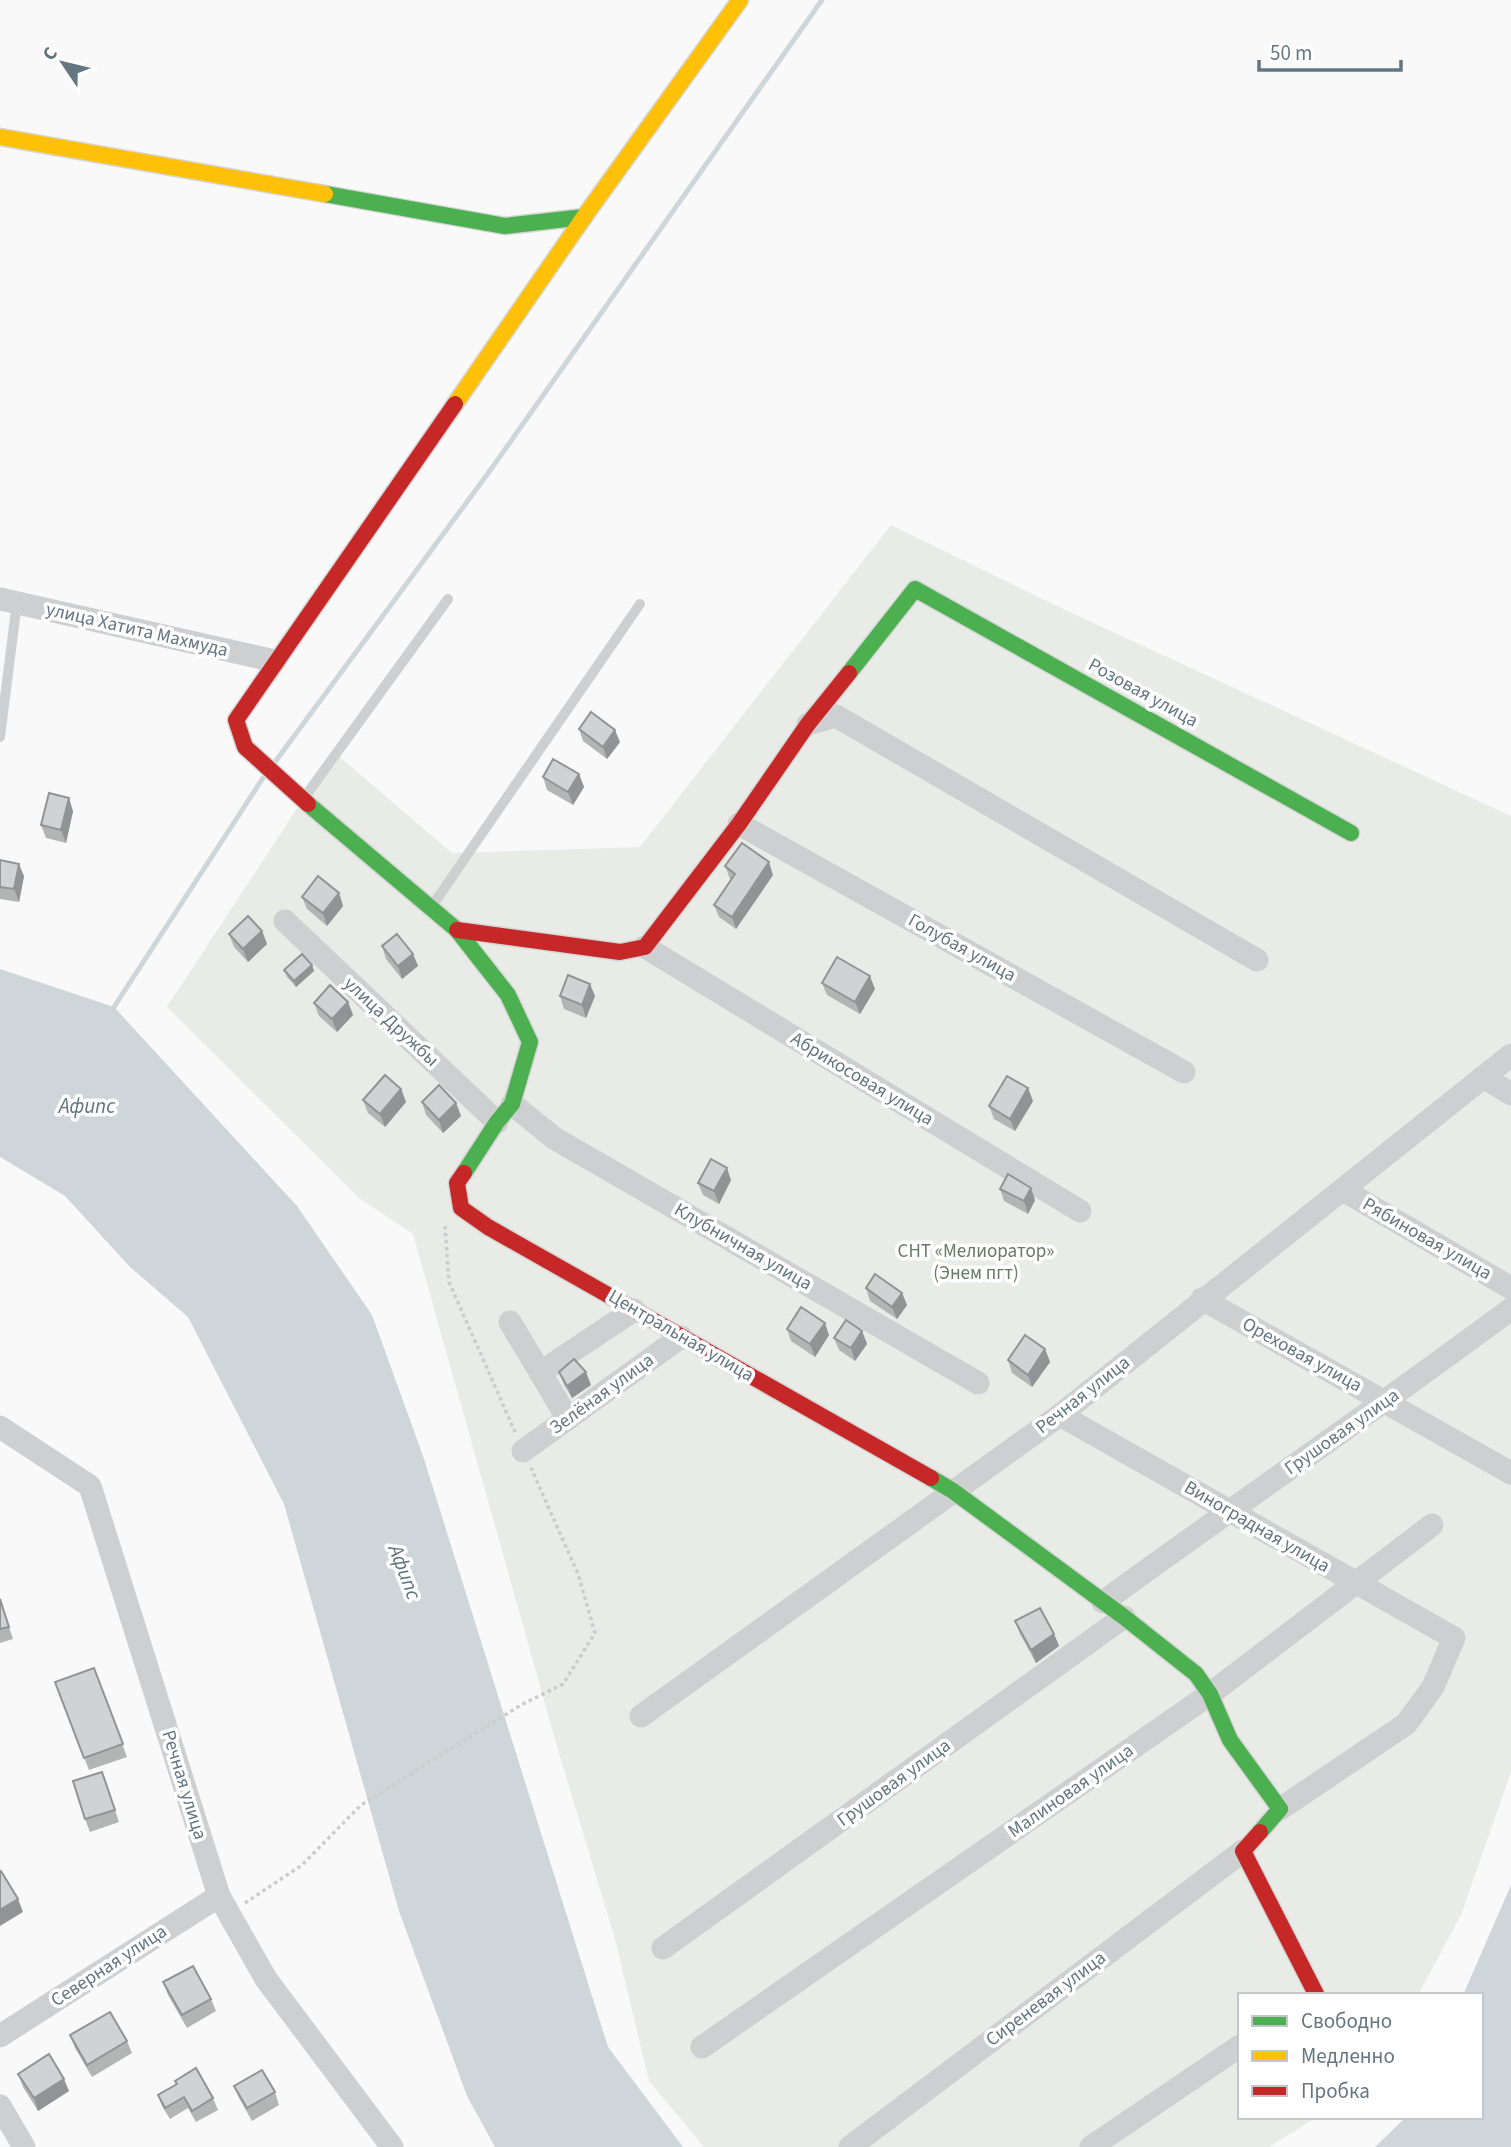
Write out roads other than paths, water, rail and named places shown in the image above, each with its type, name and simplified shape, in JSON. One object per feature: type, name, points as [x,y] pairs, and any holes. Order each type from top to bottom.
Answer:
[{"type":"street","points":[[275,661],[584,217],[740,0]]},
{"type":"street","points":[[0,136],[505,226],[584,217]]},
{"type":"street","name":"Розовая улица","points":[[808,724],[915,589],[1351,833]]},
{"type":"street","name":"улица Хатита Махмуда","points":[[8,600],[275,661]]},
{"type":"street","name":"Центральная улица","points":[[275,661],[236,720],[245,747],[302,801],[457,930],[508,995],[530,1042],[512,1104],[457,1183],[461,1208],[488,1227],[953,1491],[1124,1617],[1196,1674],[1210,1694],[1230,1740],[1280,1809]]},
{"type":"street","points":[[457,930],[620,952],[645,947],[739,824],[808,724],[836,716],[1257,960]]},
{"type":"street","name":"Голубая улица","points":[[739,824],[1184,1072]]},
{"type":"street","name":"улица Дружбы","points":[[285,921],[497,1122]]},
{"type":"street","name":"Абрикосовая улица","points":[[645,947],[1080,1210]]},
{"type":"street","name":"Речная улица","points":[[641,1716],[1060,1415],[1511,1055]]},
{"type":"street","points":[[1483,1077],[1511,1094]]},
{"type":"street","name":"Клубничная улица","points":[[512,1104],[554,1138],[978,1383]]},
{"type":"street","name":"Рябиновая улица","points":[[1343,1190],[1511,1288]]},
{"type":"street","name":"Ореховая улица","points":[[1202,1300],[1511,1473]]},
{"type":"street","name":"Грушовая улица","points":[[1103,1602],[1511,1309]]},
{"type":"street","points":[[541,1372],[634,1310]]},
{"type":"street","points":[[510,1321],[568,1419]]},
{"type":"street","name":"Зелёная улица","points":[[523,1451],[681,1337]]},
{"type":"street","name":"Виноградная улица","points":[[1060,1415],[1454,1638],[1433,1687],[1406,1724],[1280,1809]]},
{"type":"street","name":"Речная улица","points":[[0,1427],[90,1486],[223,1904],[266,1979],[392,2147]]},
{"type":"street","name":"Малиновая улица","points":[[702,2047],[1210,1694],[1432,1525]]},
{"type":"street","name":"Грушовая улица","points":[[663,1948],[1124,1617]]},
{"type":"street","points":[[1280,1809],[1242,1851],[1314,1993]]},
{"type":"street","name":"Сиреневая улица","points":[[850,2147],[1242,1851]]},
{"type":"street","name":"Северная улица","points":[[0,2036],[223,1904]]},
{"type":"street","points":[[1091,2147],[1238,2047]]},
{"type":"street","points":[[0,2106],[24,2147]]},
{"type":"lane","points":[[302,801],[449,599]]},
{"type":"lane","points":[[0,737],[8,600]]},
{"type":"lane","points":[[431,908],[640,604]]},
{"type":"water","name":"Афипс","points":[[0,969],[114,1007],[297,1206],[372,1315],[423,1456],[608,2047],[683,2147],[495,2147],[467,2096],[399,1911],[284,1504],[188,1317],[130,1267],[65,1196],[0,1157]]},
{"type":"water","points":[[1511,1885],[1511,2147],[1375,2147],[1404,2119],[1483,2119],[1483,1993],[1464,1993]]},
{"type":"waterway","points":[[275,762],[489,472],[822,0]]},
{"type":"waterway","points":[[114,1007],[263,778]]},
{"type":"park label","name":"СНТ «Мелиоратор» (Энем пгт)","points":[[976,1262]]}]
